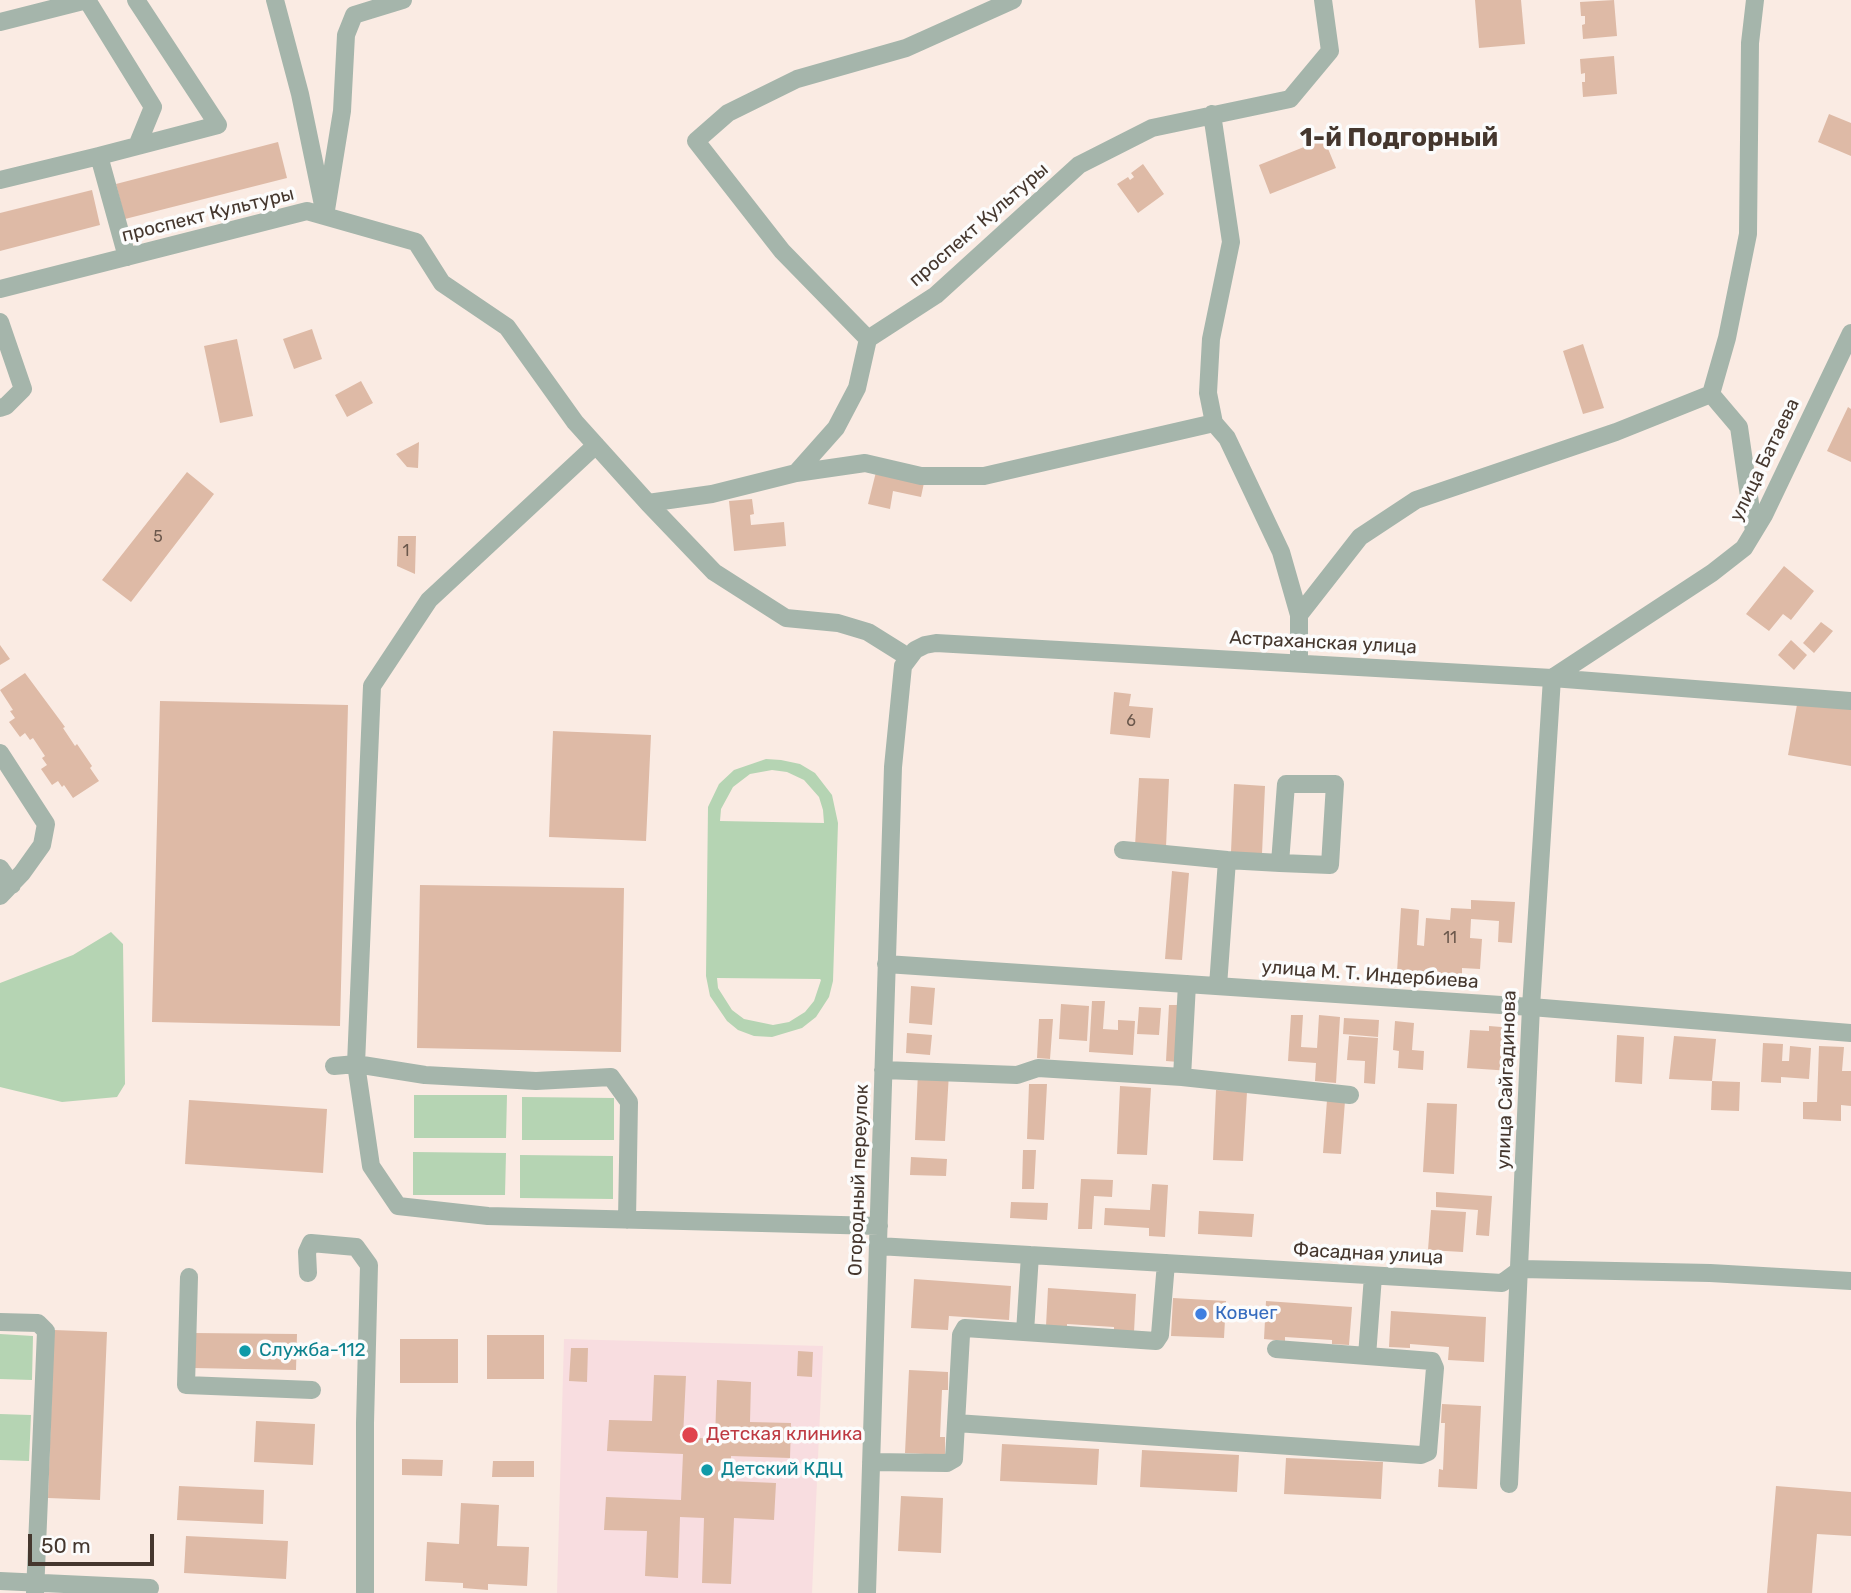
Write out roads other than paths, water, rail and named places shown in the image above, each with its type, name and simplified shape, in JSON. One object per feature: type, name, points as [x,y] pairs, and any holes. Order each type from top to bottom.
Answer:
[{"type":"street","points":[[0,22],[87,0],[153,107],[137,146]]},
{"type":"street","points":[[0,180],[218,125],[136,0]]},
{"type":"street","points":[[275,0],[300,94],[325,216]]},
{"type":"street","points":[[325,216],[342,111],[346,35],[354,15],[403,0]]},
{"type":"street","points":[[796,473],[836,428],[857,388],[869,340],[782,251],[696,141],[728,113],[797,79],[906,48],[1013,0]]},
{"type":"street","name":"проспект Культуры","points":[[869,340],[936,295],[1079,165],[1152,128],[1290,99],[1330,51],[1323,0]]},
{"type":"street","points":[[1711,394],[1727,338],[1748,234],[1750,43],[1755,0]]},
{"type":"street","points":[[1212,114],[1231,242],[1211,339],[1208,393],[1214,423],[1227,438],[1281,552],[1299,615],[1299,663]]},
{"type":"street","points":[[99,156],[127,257]]},
{"type":"street","name":"проспект Культуры","points":[[0,289],[307,211],[416,242],[442,283],[507,327],[575,422],[714,572],[786,618],[838,623],[869,632],[908,657]]},
{"type":"street","points":[[0,322],[23,389],[6,406],[0,408]]},
{"type":"street","name":"улица Батаева","points":[[1552,678],[1712,573],[1744,548],[1851,333]]},
{"type":"street","points":[[1711,394],[1739,427],[1754,531]]},
{"type":"street","points":[[1299,615],[1360,537],[1416,500],[1616,432],[1711,394]]},
{"type":"street","points":[[648,503],[712,494],[796,473],[865,463],[921,476],[984,476],[1214,423]]},
{"type":"street","points":[[596,445],[429,600],[372,686],[356,1064],[370,1166],[398,1206],[488,1216],[878,1226]]},
{"type":"street","name":"Астраханская улица","points":[[908,657],[925,645],[936,643],[1552,678],[1851,701]]},
{"type":"street","name":"Огородный переулок","points":[[867,1593],[893,768],[903,666],[908,657]]},
{"type":"street","name":"улица Сайгадинова","points":[[1510,1484],[1531,1007],[1552,678]]},
{"type":"street","points":[[0,752],[46,824],[42,845],[6,891]]},
{"type":"street","points":[[1124,850],[1227,860],[1280,863],[1330,865],[1335,784],[1286,784],[1280,863]]},
{"type":"street","points":[[1218,986],[1227,860]]},
{"type":"street","points":[[0,868],[6,891]]},
{"type":"street","name":"улица М. Т. Индербиева","points":[[887,964],[1531,1007],[1851,1033]]},
{"type":"street","points":[[1182,1077],[1187,984]]},
{"type":"street","points":[[334,1066],[356,1064],[425,1075],[536,1081],[611,1077],[629,1101],[627,1220]]},
{"type":"street","points":[[883,1070],[1017,1075],[1038,1068],[1182,1077],[1350,1095]]},
{"type":"street","points":[[308,1273],[307,1252],[311,1243],[356,1247],[369,1265],[365,1593]]},
{"type":"street","name":"Фасадная улица","points":[[878,1246],[1502,1283],[1521,1269],[1710,1273],[1851,1281]]},
{"type":"street","points":[[1025,1332],[1030,1255]]},
{"type":"street","points":[[871,1462],[951,1462],[955,1456],[962,1331],[969,1328],[1156,1341],[1160,1335],[1166,1263]]},
{"type":"street","points":[[1367,1356],[1373,1276]]},
{"type":"street","points":[[189,1277],[186,1385],[313,1390]]},
{"type":"street","points":[[0,1322],[38,1323],[46,1331],[35,1588]]},
{"type":"street","points":[[957,1423],[1425,1454],[1429,1448],[1434,1364],[1428,1360],[1276,1349]]},
{"type":"street","points":[[0,1581],[35,1588],[150,1588]]},
{"type":"place","name":"Ковчег","points":[[1201,1314]]},
{"type":"place","name":"Служба-112","points":[[245,1351]]},
{"type":"place","name":"Детская клиника","points":[[690,1435]]},
{"type":"place","name":"Детский КДЦ","points":[[707,1470]]},
{"type":"district","name":"1-й Подгорный","points":[[1399,138]]}]
